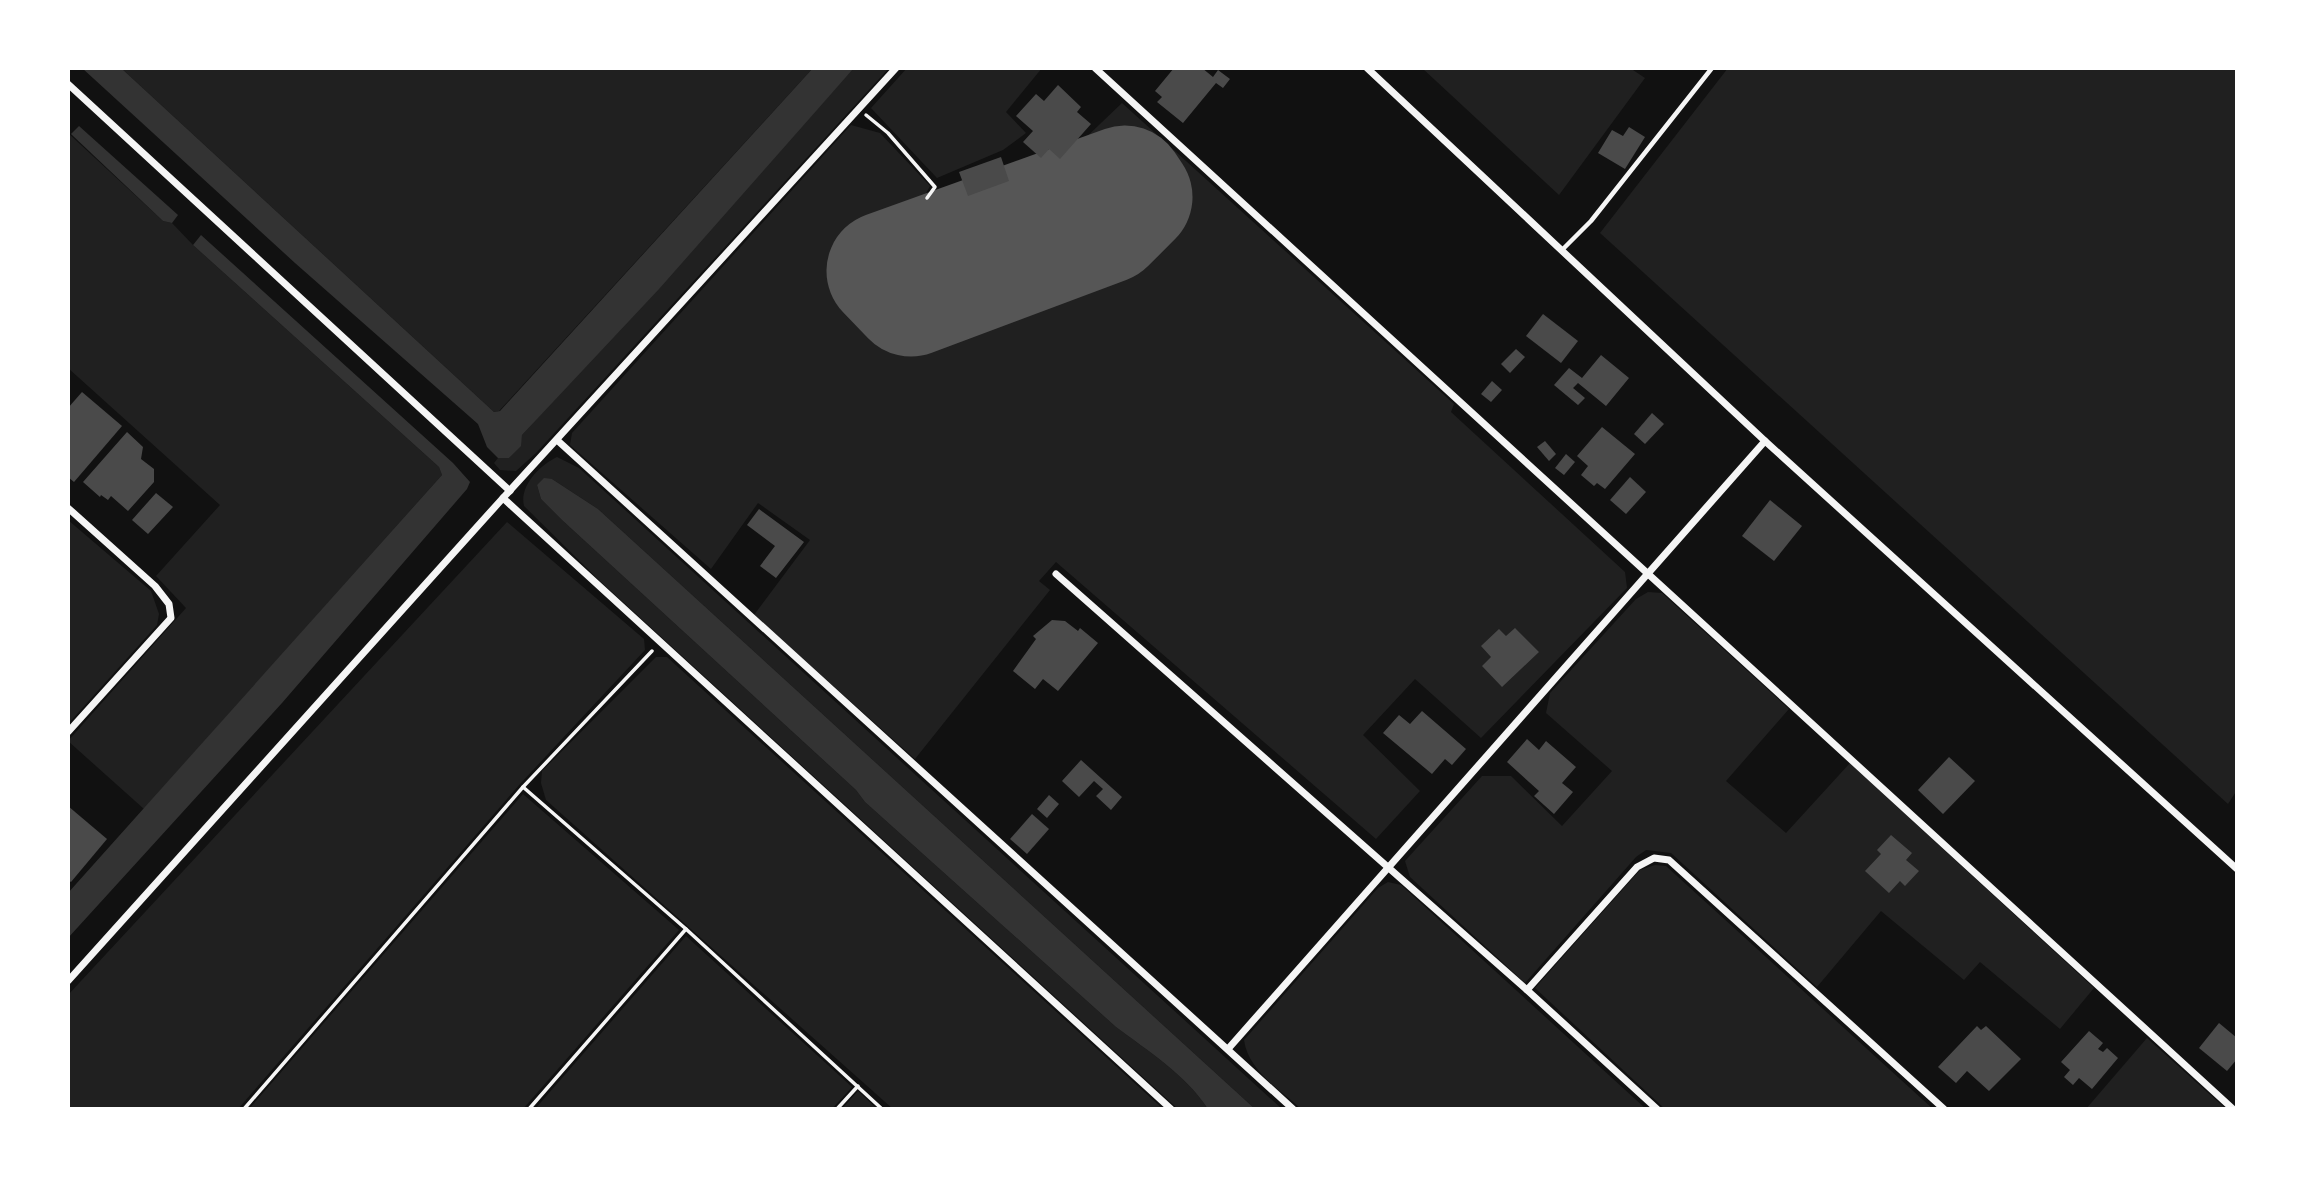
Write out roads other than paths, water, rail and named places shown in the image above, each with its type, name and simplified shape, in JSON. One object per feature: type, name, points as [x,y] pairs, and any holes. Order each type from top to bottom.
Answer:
[{"type":"street","points":[[68,981],[503,498],[896,68]]},
{"type":"street","points":[[1095,68],[2233,1109]]},
{"type":"street","points":[[1367,68],[1765,441],[2237,869]]},
{"type":"street","points":[[68,84],[510,491]]},
{"type":"street","points":[[557,440],[1293,1109]]},
{"type":"street","points":[[1228,1049],[1765,441]]},
{"type":"street","points":[[503,498],[1171,1109]]},
{"type":"street","points":[[68,508],[155,586],[169,604],[171,618],[68,732]]},
{"type":"street","points":[[1056,574],[1527,990],[1657,1109]]},
{"type":"street","points":[[1527,990],[1637,867],[1654,858],[1669,860],[1944,1109]]},
{"type":"lane","points":[[1562,250],[1591,221],[1712,68]]}]
